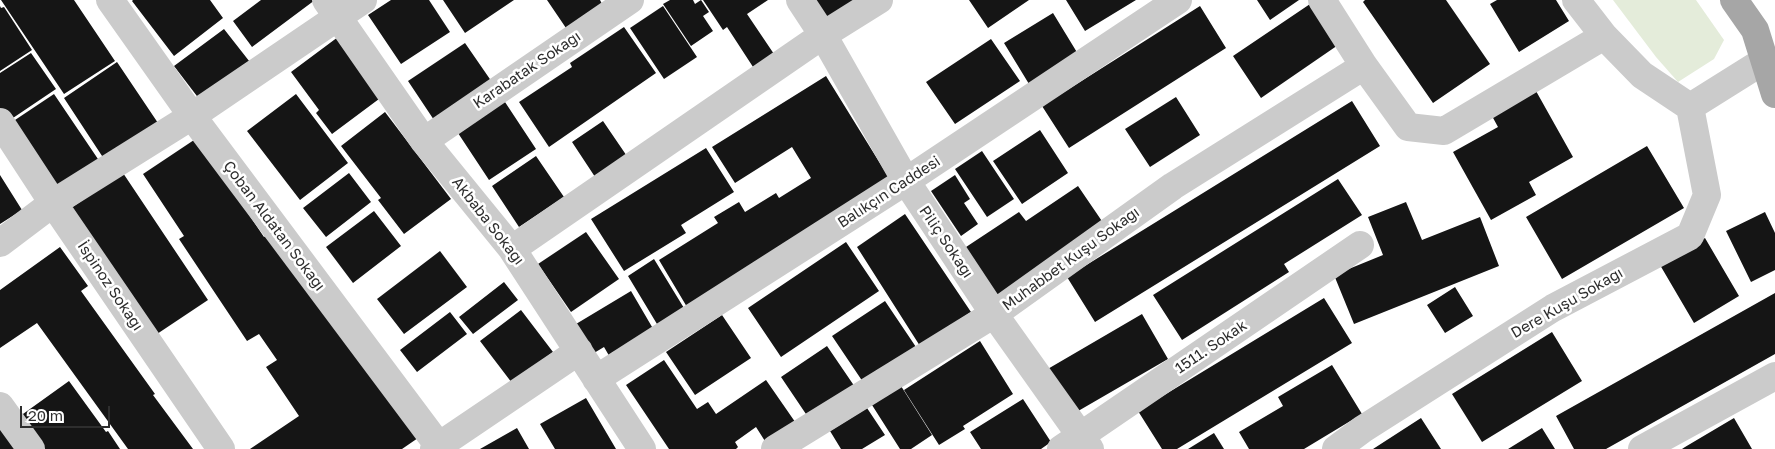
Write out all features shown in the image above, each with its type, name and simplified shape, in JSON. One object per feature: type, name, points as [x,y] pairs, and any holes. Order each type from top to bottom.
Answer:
[{"type":"main road","points":[[1734,0],[1755,30],[1775,94]]},
{"type":"street","name":"Çoban Aldatan Sokağı","points":[[110,0],[192,116],[438,448]]},
{"type":"street","points":[[0,243],[53,203],[192,116],[332,9],[363,0]]},
{"type":"street","name":"Karabatak Sokağı","points":[[424,140],[630,0]]},
{"type":"street","name":"Piliç Sokağı","points":[[800,0],[823,35],[906,181],[1078,444]]},
{"type":"street","points":[[512,249],[823,35],[879,0]]},
{"type":"street","name":"Balıkçın Caddesi","points":[[596,379],[906,181],[1178,0]]},
{"type":"street","points":[[1322,0],[1364,66],[1408,127],[1444,131],[1604,36]]},
{"type":"street","points":[[1576,0],[1604,36],[1642,75],[1690,107],[1765,60]]},
{"type":"street","name":"Akbaba Sokağı","points":[[332,9],[424,140],[512,249],[642,449]]},
{"type":"street","name":"Muhabbet Kuşu Sokağı","points":[[775,449],[994,314],[1173,186],[1364,66]]},
{"type":"street","name":"Dere Kuşu Sokağı","points":[[1336,449],[1363,429],[1553,308],[1690,236],[1707,195],[1690,107]]},
{"type":"street","name":"İspinoz Sokağı","points":[[0,122],[221,449]]},
{"type":"street","name":"1511. Sokak","points":[[1078,444],[1360,245]]},
{"type":"street","points":[[438,448],[579,351]]},
{"type":"street","points":[[1642,449],[1775,376]]},
{"type":"street","points":[[0,406],[31,449]]},
{"type":"green space","points":[[1613,0],[1696,0],[1724,40],[1714,59],[1678,82],[1656,57]]},
{"type":"building","points":[[1,0],[74,0],[115,61],[64,94]]},
{"type":"building","points":[[133,0],[210,0],[223,18],[174,56]]},
{"type":"building","points":[[261,0],[315,0],[252,47],[233,21]]},
{"type":"building","points":[[391,0],[429,0],[450,32],[401,64],[368,15]]},
{"type":"building","points":[[443,0],[514,0],[465,33]]},
{"type":"building","points":[[547,0],[600,0],[602,4],[566,28]]},
{"type":"building","points":[[670,0],[693,0],[695,4],[701,0],[709,12],[703,16],[713,31],[691,46],[663,4]]},
{"type":"building","points":[[703,0],[768,0],[747,14],[776,57],[755,70],[727,27],[723,30]]},
{"type":"building","points":[[815,0],[870,0],[832,25]]},
{"type":"building","points":[[969,0],[1029,0],[988,28]]},
{"type":"building","points":[[1066,0],[1136,0],[1085,31]]},
{"type":"building","points":[[1257,0],[1299,0],[1270,20]]},
{"type":"building","points":[[1365,0],[1446,0],[1490,64],[1433,103],[1363,2]]},
{"type":"building","points":[[1497,0],[1556,0],[1569,21],[1519,52],[1490,4]]},
{"type":"building","points":[[1313,2],[1341,43],[1261,98],[1233,56]]},
{"type":"building","points":[[0,6],[1,8],[4,7],[32,50],[0,71]]},
{"type":"building","points":[[663,6],[697,57],[664,79],[630,28]]},
{"type":"building","points":[[1200,6],[1226,48],[1069,148],[1042,106]]},
{"type":"building","points":[[1053,13],[1078,54],[1029,84],[1004,43]]},
{"type":"building","points":[[624,27],[656,73],[549,147],[519,102],[572,67],[570,63]]},
{"type":"building","points":[[224,29],[253,66],[203,104],[174,66]]},
{"type":"building","points":[[338,37],[383,96],[332,134],[316,113],[319,110],[291,72]]},
{"type":"building","points":[[991,39],[1020,81],[955,124],[926,82]]},
{"type":"building","points":[[465,43],[494,85],[436,123],[408,81]]},
{"type":"building","points":[[31,53],[56,89],[7,122],[0,111],[0,73]]},
{"type":"building","points":[[117,62],[158,123],[104,159],[64,98]]},
{"type":"building","points":[[826,76],[891,181],[687,307],[659,260],[718,223],[714,217],[739,202],[745,212],[776,193],[779,198],[811,178],[792,147],[735,183],[712,147]]},
{"type":"building","points":[[1536,91],[1573,157],[1529,182],[1536,195],[1491,220],[1453,152],[1498,127],[1492,116]]},
{"type":"building","points":[[54,94],[100,162],[51,195],[9,124]]},
{"type":"building","points":[[296,94],[348,163],[300,200],[247,131]]},
{"type":"building","points":[[1176,97],[1200,135],[1150,167],[1125,129]]},
{"type":"building","points":[[503,99],[536,149],[489,180],[456,130]]},
{"type":"building","points":[[1352,101],[1380,146],[1095,322],[1067,277]]},
{"type":"building","points":[[385,112],[451,199],[404,234],[378,200],[381,198],[341,146]]},
{"type":"building","points":[[603,121],[633,165],[601,186],[572,142]]},
{"type":"building","points":[[1040,130],[1068,173],[1022,204],[993,161]]},
{"type":"building","points":[[197,138],[264,237],[272,232],[418,438],[402,449],[250,449],[299,416],[266,367],[277,360],[259,334],[247,341],[179,239],[184,236],[143,174]]},
{"type":"building","points":[[1647,146],[1684,208],[1562,279],[1526,217]]},
{"type":"building","points":[[706,148],[734,192],[681,225],[686,233],[624,271],[591,219]]},
{"type":"building","points":[[982,151],[1014,199],[987,217],[955,169]]},
{"type":"building","points":[[536,156],[564,197],[519,227],[492,186]]},
{"type":"building","points":[[123,173],[208,300],[154,336],[71,208]]},
{"type":"building","points":[[349,173],[371,202],[326,237],[303,208]]},
{"type":"building","points":[[0,175],[22,210],[0,224]]},
{"type":"building","points":[[955,175],[970,199],[964,203],[978,224],[961,236],[931,191]]},
{"type":"building","points":[[1338,179],[1362,215],[1284,264],[1289,272],[1182,340],[1153,295]]},
{"type":"building","points":[[1078,186],[1108,230],[997,299],[963,249],[1019,212],[1026,221]]},
{"type":"building","points":[[1406,202],[1422,240],[1480,217],[1499,266],[1354,324],[1334,275],[1383,255],[1368,217]]},
{"type":"building","points":[[374,211],[401,246],[353,283],[326,247]]},
{"type":"building","points":[[1765,212],[1775,233],[1775,270],[1751,282],[1726,231]]},
{"type":"building","points":[[905,214],[971,312],[920,346],[857,247]]},
{"type":"building","points":[[586,232],[619,279],[571,312],[538,264]]},
{"type":"building","points":[[1705,238],[1739,296],[1694,323],[1660,265]]},
{"type":"building","points":[[846,242],[879,291],[781,357],[748,308]]},
{"type":"building","points":[[60,247],[88,286],[81,291],[193,449],[128,449],[37,323],[0,348],[0,290]]},
{"type":"building","points":[[440,251],[467,287],[404,334],[377,299]]},
{"type":"building","points":[[654,259],[687,313],[660,329],[628,276]]},
{"type":"building","points":[[504,282],[518,300],[473,334],[459,317]]},
{"type":"building","points":[[1455,287],[1473,316],[1445,333],[1427,305]]},
{"type":"building","points":[[631,291],[655,332],[611,359],[604,347],[594,353],[576,324]]},
{"type":"building","points":[[1775,293],[1775,354],[1606,449],[1574,449],[1556,416]]},
{"type":"building","points":[[1324,298],[1352,343],[1177,449],[1162,449],[1138,411]]},
{"type":"building","points":[[885,301],[918,350],[865,385],[832,336]]},
{"type":"building","points":[[521,310],[553,352],[512,383],[480,341]]},
{"type":"building","points":[[450,312],[467,334],[417,372],[400,350]]},
{"type":"building","points":[[1142,314],[1168,359],[1073,414],[1046,370]]},
{"type":"building","points":[[722,315],[751,358],[695,395],[666,352]]},
{"type":"building","points":[[1552,332],[1582,381],[1482,442],[1452,394]]},
{"type":"building","points":[[980,341],[1013,394],[963,426],[965,429],[939,445],[904,390]]},
{"type":"building","points":[[827,346],[857,390],[810,420],[781,377]]},
{"type":"building","points":[[664,360],[697,409],[708,402],[716,414],[766,380],[800,429],[770,449],[756,427],[735,442],[738,447],[736,449],[669,449],[626,385]]},
{"type":"building","points":[[1332,365],[1362,414],[1304,449],[1249,449],[1239,432],[1283,406],[1278,397]]},
{"type":"building","points":[[69,381],[120,449],[38,449],[16,419]]},
{"type":"building","points":[[901,386],[932,435],[911,449],[900,449],[872,405]]},
{"type":"building","points":[[586,398],[616,449],[555,449],[540,424]]},
{"type":"building","points":[[1023,399],[1051,442],[1041,449],[981,449],[970,432]]},
{"type":"building","points":[[867,408],[885,435],[862,449],[841,449],[830,431]]},
{"type":"building","points":[[1421,418],[1441,449],[1373,449]]},
{"type":"building","points":[[1734,418],[1752,449],[1682,449],[1685,447]]},
{"type":"building","points":[[0,424],[18,449],[0,449]]},
{"type":"building","points":[[517,428],[529,449],[480,449]]},
{"type":"building","points":[[1542,428],[1555,449],[1508,449]]},
{"type":"building","points":[[1214,433],[1224,449],[1188,449]]}]
